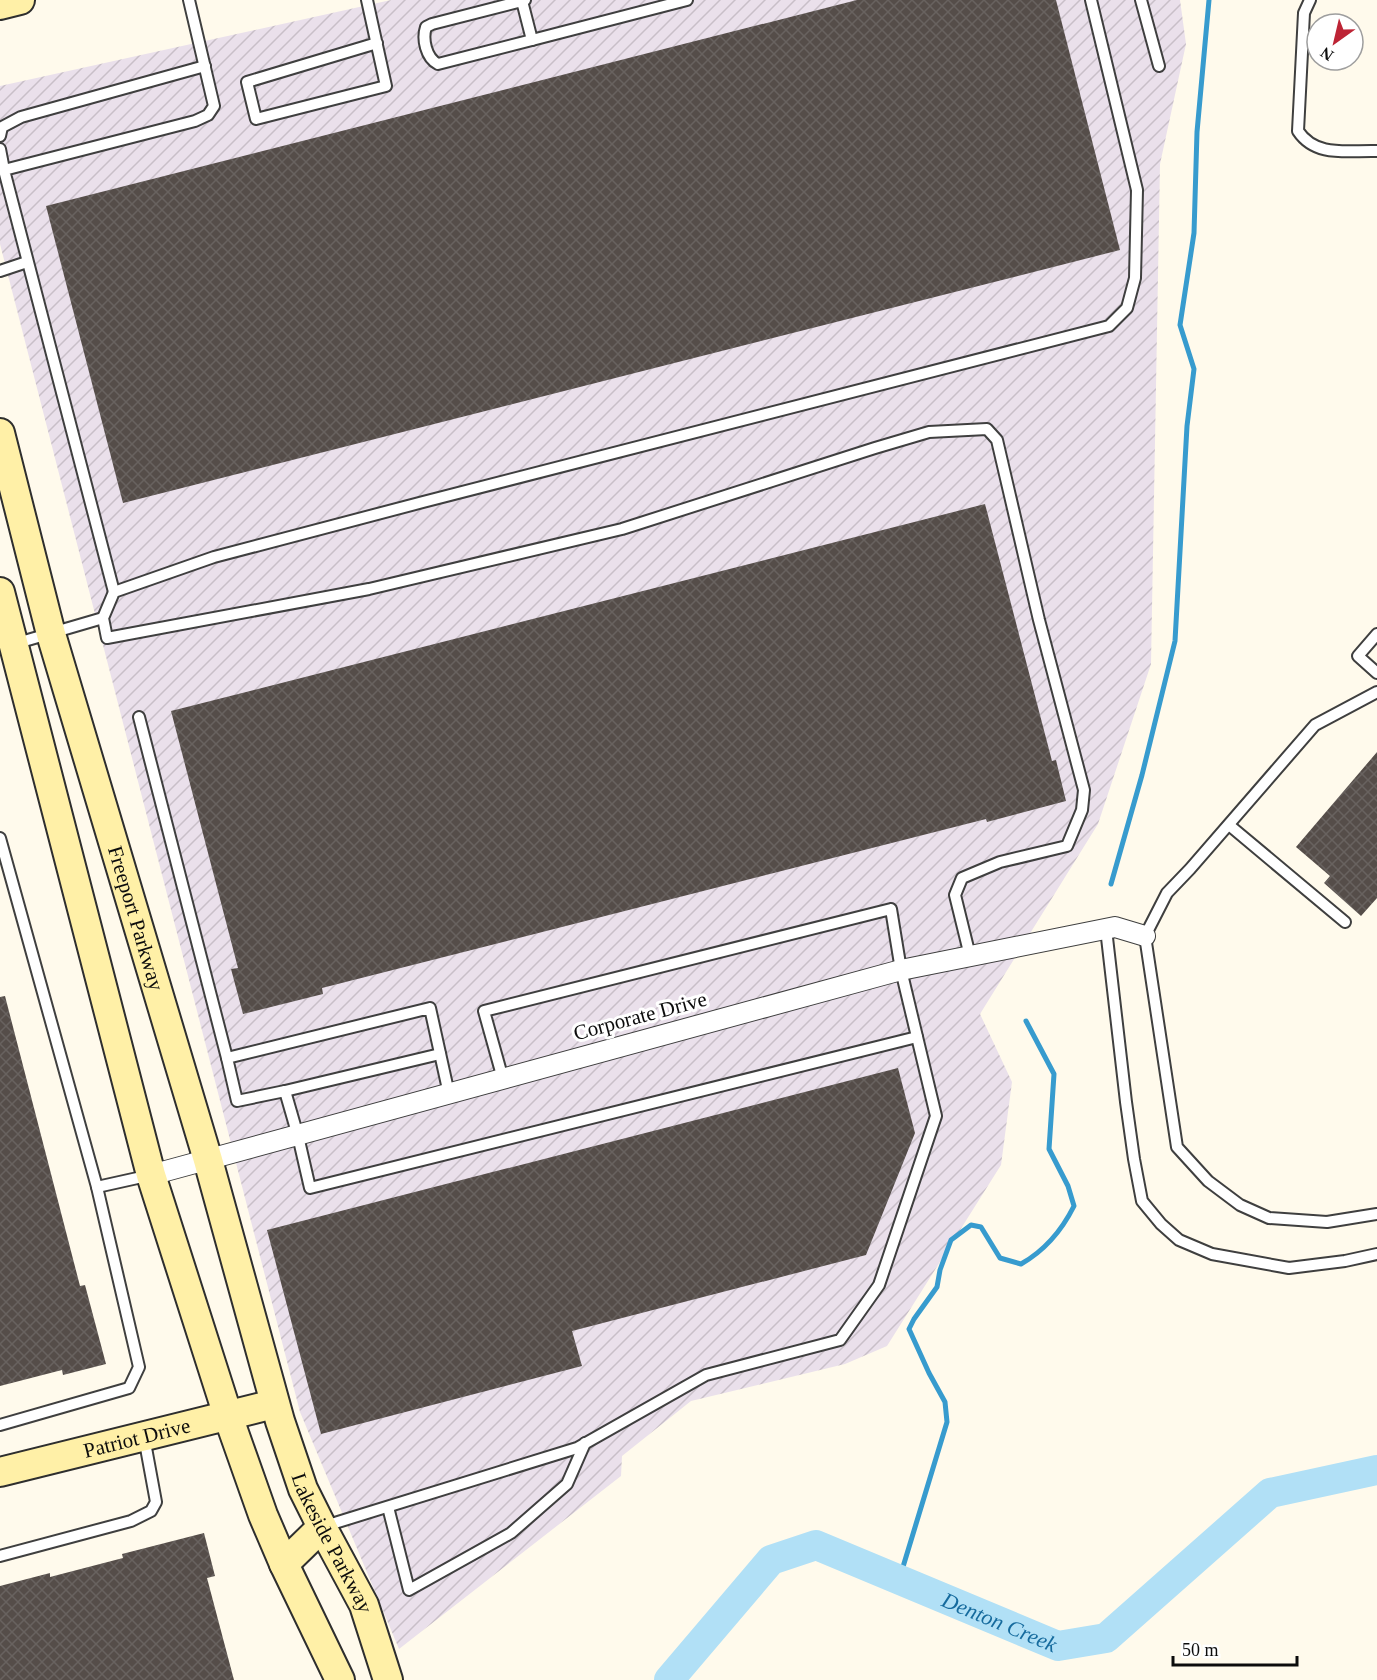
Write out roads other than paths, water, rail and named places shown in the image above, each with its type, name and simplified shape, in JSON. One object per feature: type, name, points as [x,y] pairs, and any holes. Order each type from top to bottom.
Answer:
[{"type":"main road","points":[[0,5],[20,0]]},
{"type":"main road","name":"Freeport Parkway","points":[[0,432],[7,493],[208,1160],[274,1404]]},
{"type":"main road","points":[[0,592],[7,645],[151,1175],[228,1416],[263,1515],[340,1680]]},
{"type":"main road","name":"Patriot Drive","points":[[0,1472],[274,1404]]},
{"type":"main road","name":"Lakeside Parkway","points":[[274,1404],[303,1489],[364,1605],[385,1671]]},
{"type":"main road","points":[[284,1564],[322,1527]]},
{"type":"street","name":"Corporate Drive","points":[[151,1175],[901,970],[1114,927],[1145,936]]},
{"type":"lane","points":[[4,170],[208,116],[214,106],[189,0]]},
{"type":"lane","points":[[367,0],[377,43],[386,86],[256,119],[247,81],[377,43]]},
{"type":"lane","points":[[532,40],[523,0],[432,24],[426,27],[424,33],[428,54],[431,60],[438,64],[532,40],[687,0]]},
{"type":"lane","points":[[114,592],[226,554],[1109,326],[1127,308],[1135,278],[1137,190],[1091,0]]},
{"type":"lane","points":[[1141,0],[1159,66]]},
{"type":"lane","points":[[1310,0],[1304,13],[1299,131],[1305,141],[1327,151],[1377,150]]},
{"type":"lane","points":[[0,136],[2,127],[21,117],[205,66]]},
{"type":"lane","points":[[0,149],[27,262],[114,592],[103,618],[107,638],[369,589],[622,529],[929,432],[987,429],[997,440],[1039,620],[1084,790],[1082,810],[1067,846],[1000,862],[962,878],[956,895],[970,956]]},
{"type":"lane","points":[[0,271],[27,262]]},
{"type":"lane","points":[[7,645],[103,618]]},
{"type":"lane","points":[[1377,634],[1358,656],[1377,673]]},
{"type":"lane","points":[[1377,692],[1316,725],[1167,893],[1145,936],[1177,1147],[1208,1181],[1240,1205],[1269,1218],[1328,1222],[1377,1214]]},
{"type":"lane","points":[[139,717],[237,1101],[440,1054]]},
{"type":"lane","points":[[1229,825],[1345,921]]},
{"type":"lane","points":[[0,838],[97,1187],[139,1367],[129,1388],[0,1425]]},
{"type":"lane","points":[[322,1527],[577,1448],[706,1375],[840,1340],[879,1285],[936,1116],[901,970],[891,909],[484,1011],[503,1079]]},
{"type":"lane","points":[[1106,929],[1134,1159],[1142,1201],[1161,1224],[1179,1240],[1212,1254],[1288,1268],[1345,1261],[1377,1254]]},
{"type":"lane","points":[[227,1058],[430,1008],[449,1094]]},
{"type":"lane","points":[[285,1091],[310,1188],[917,1038]]},
{"type":"lane","points":[[97,1187],[151,1175]]},
{"type":"lane","points":[[0,1556],[131,1521],[151,1511],[156,1502],[144,1436]]},
{"type":"lane","points":[[388,1507],[409,1590],[511,1533],[567,1484],[585,1443]]},
{"type":"waterway","points":[[1111,884],[1142,775],[1175,641],[1187,426],[1194,369],[1180,325],[1194,233],[1197,132],[1209,0]]},
{"type":"waterway","points":[[899,1580],[947,1422],[945,1402],[909,1329],[937,1287],[940,1270],[951,1240],[971,1225],[981,1227],[1000,1258],[1021,1264],[1052,1239],[1074,1206],[1068,1186],[1049,1149],[1054,1074],[1026,1021]]},
{"type":"waterway","name":"Denton Creek","points":[[669,1680],[771,1560],[816,1545],[1058,1646],[1106,1638],[1270,1493],[1377,1470]]}]
